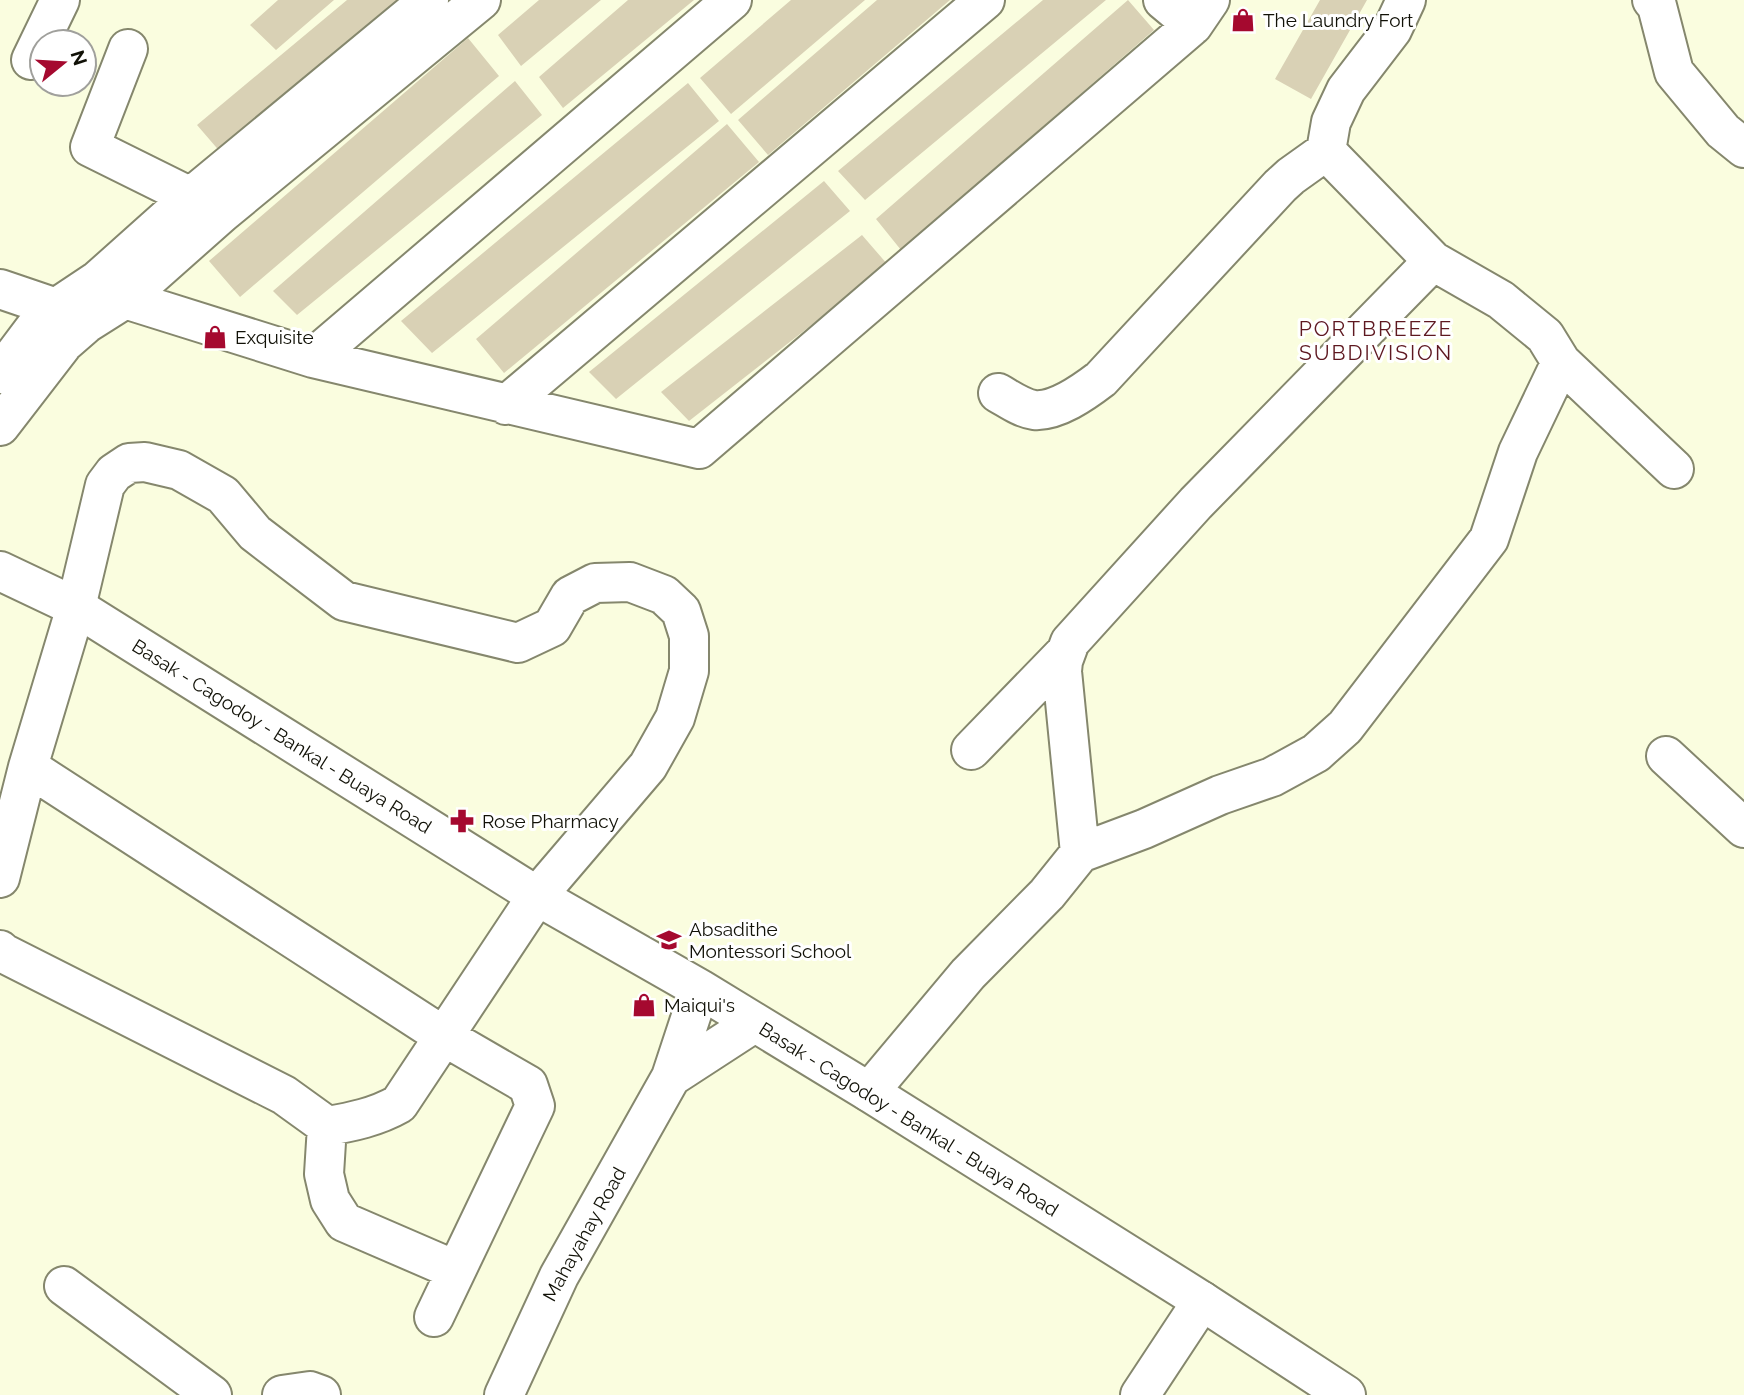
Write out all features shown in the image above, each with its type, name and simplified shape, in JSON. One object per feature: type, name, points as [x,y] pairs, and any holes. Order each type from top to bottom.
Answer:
[{"type":"street","points":[[46,28],[60,0]]},
{"type":"street","points":[[0,374],[34,329],[72,315],[112,289],[429,0]]},
{"type":"street","points":[[207,205],[481,0]]},
{"type":"street","points":[[313,358],[732,0]]},
{"type":"street","points":[[506,404],[985,0]]},
{"type":"street","points":[[1163,0],[1201,13]]},
{"type":"street","points":[[998,393],[1036,410],[1074,399],[1101,379],[1280,186],[1326,151],[1331,122],[1346,90],[1392,30],[1406,0]]},
{"type":"street","points":[[1652,0],[1657,6],[1674,72],[1723,131],[1744,148]]},
{"type":"street","points":[[112,289],[313,358],[699,449],[1201,13]]},
{"type":"street","points":[[128,49],[90,146],[207,205]]},
{"type":"street","points":[[1326,151],[1433,261],[1502,300],[1545,336],[1561,362],[1674,470]]},
{"type":"street","points":[[1080,853],[1062,671],[1066,652],[1075,634],[1196,503],[1433,261]]},
{"type":"street","points":[[0,289],[72,315]]},
{"type":"street","points":[[0,426],[64,343],[72,315]]},
{"type":"street","points":[[869,1092],[968,974],[1047,894],[1080,853],[1144,829],[1220,794],[1272,777],[1315,753],[1345,727],[1489,539],[1518,452],[1561,362]]},
{"type":"street","points":[[0,878],[28,767],[76,607],[105,485],[114,473],[129,463],[145,462],[180,470],[223,495],[255,533],[344,601],[518,643],[552,627],[570,596],[595,583],[630,582],[664,595],[681,611],[690,636],[689,671],[675,718],[648,766],[537,895],[399,1104],[360,1121],[327,1126],[284,1095],[0,950]]},
{"type":"street","name":"Basak - Cagodoy - Bankal - Buaya Road","points":[[0,571],[76,607],[537,895],[700,989],[869,1092],[1202,1301],[1346,1395]]},
{"type":"street","points":[[971,750],[1066,652]]},
{"type":"street","points":[[1666,756],[1744,828]]},
{"type":"street","points":[[28,767],[445,1037],[528,1085],[535,1106],[434,1317]]},
{"type":"street","name":"Mahayahay Road","points":[[504,1395],[559,1276],[671,1077],[700,989]]},
{"type":"street","name":"Mahayahay Road","points":[[671,1077],[754,1023]]},
{"type":"street","points":[[327,1126],[324,1174],[330,1200],[344,1222],[455,1270]]},
{"type":"street","points":[[64,1286],[212,1395]]},
{"type":"street","points":[[1140,1395],[1202,1301]]},
{"type":"street","points":[[282,1395],[310,1391],[321,1395]]},
{"type":"building","points":[[278,0],[334,0],[276,50],[250,25]]},
{"type":"building","points":[[347,0],[409,0],[222,154],[197,125]]},
{"type":"building","points":[[539,0],[601,0],[521,66],[498,35]]},
{"type":"building","points":[[628,0],[694,0],[563,108],[539,77]]},
{"type":"building","points":[[791,0],[865,0],[731,114],[700,78]]},
{"type":"building","points":[[877,0],[950,0],[768,155],[738,120]]},
{"type":"building","points":[[1043,0],[1106,0],[865,200],[838,171]]},
{"type":"building","points":[[1128,0],[1154,30],[901,250],[876,219]]},
{"type":"building","points":[[1320,0],[1367,0],[1311,99],[1275,79]]},
{"type":"building","points":[[468,38],[499,76],[240,297],[209,261]]},
{"type":"building","points":[[515,81],[542,115],[297,315],[273,291]]},
{"type":"building","points":[[688,83],[719,121],[432,353],[401,321]]},
{"type":"building","points":[[727,124],[759,162],[504,373],[476,339]]},
{"type":"building","points":[[824,181],[850,211],[616,399],[589,372]]},
{"type":"building","points":[[862,235],[888,265],[689,421],[661,392]]},
{"type":"place","name":"The Laundry Fort","points":[[1243,20]]},
{"type":"place","name":"Exquisite","points":[[215,337]]},
{"type":"place","name":"Rose Pharmacy","points":[[462,821]]},
{"type":"place","name":"Absadithe Montessori School","points":[[669,940]]},
{"type":"place","name":"Maiqui's","points":[[644,1005]]},
{"type":"district","name":"PORTBREEZE SUBDIVISION","points":[[1376,340]]}]
